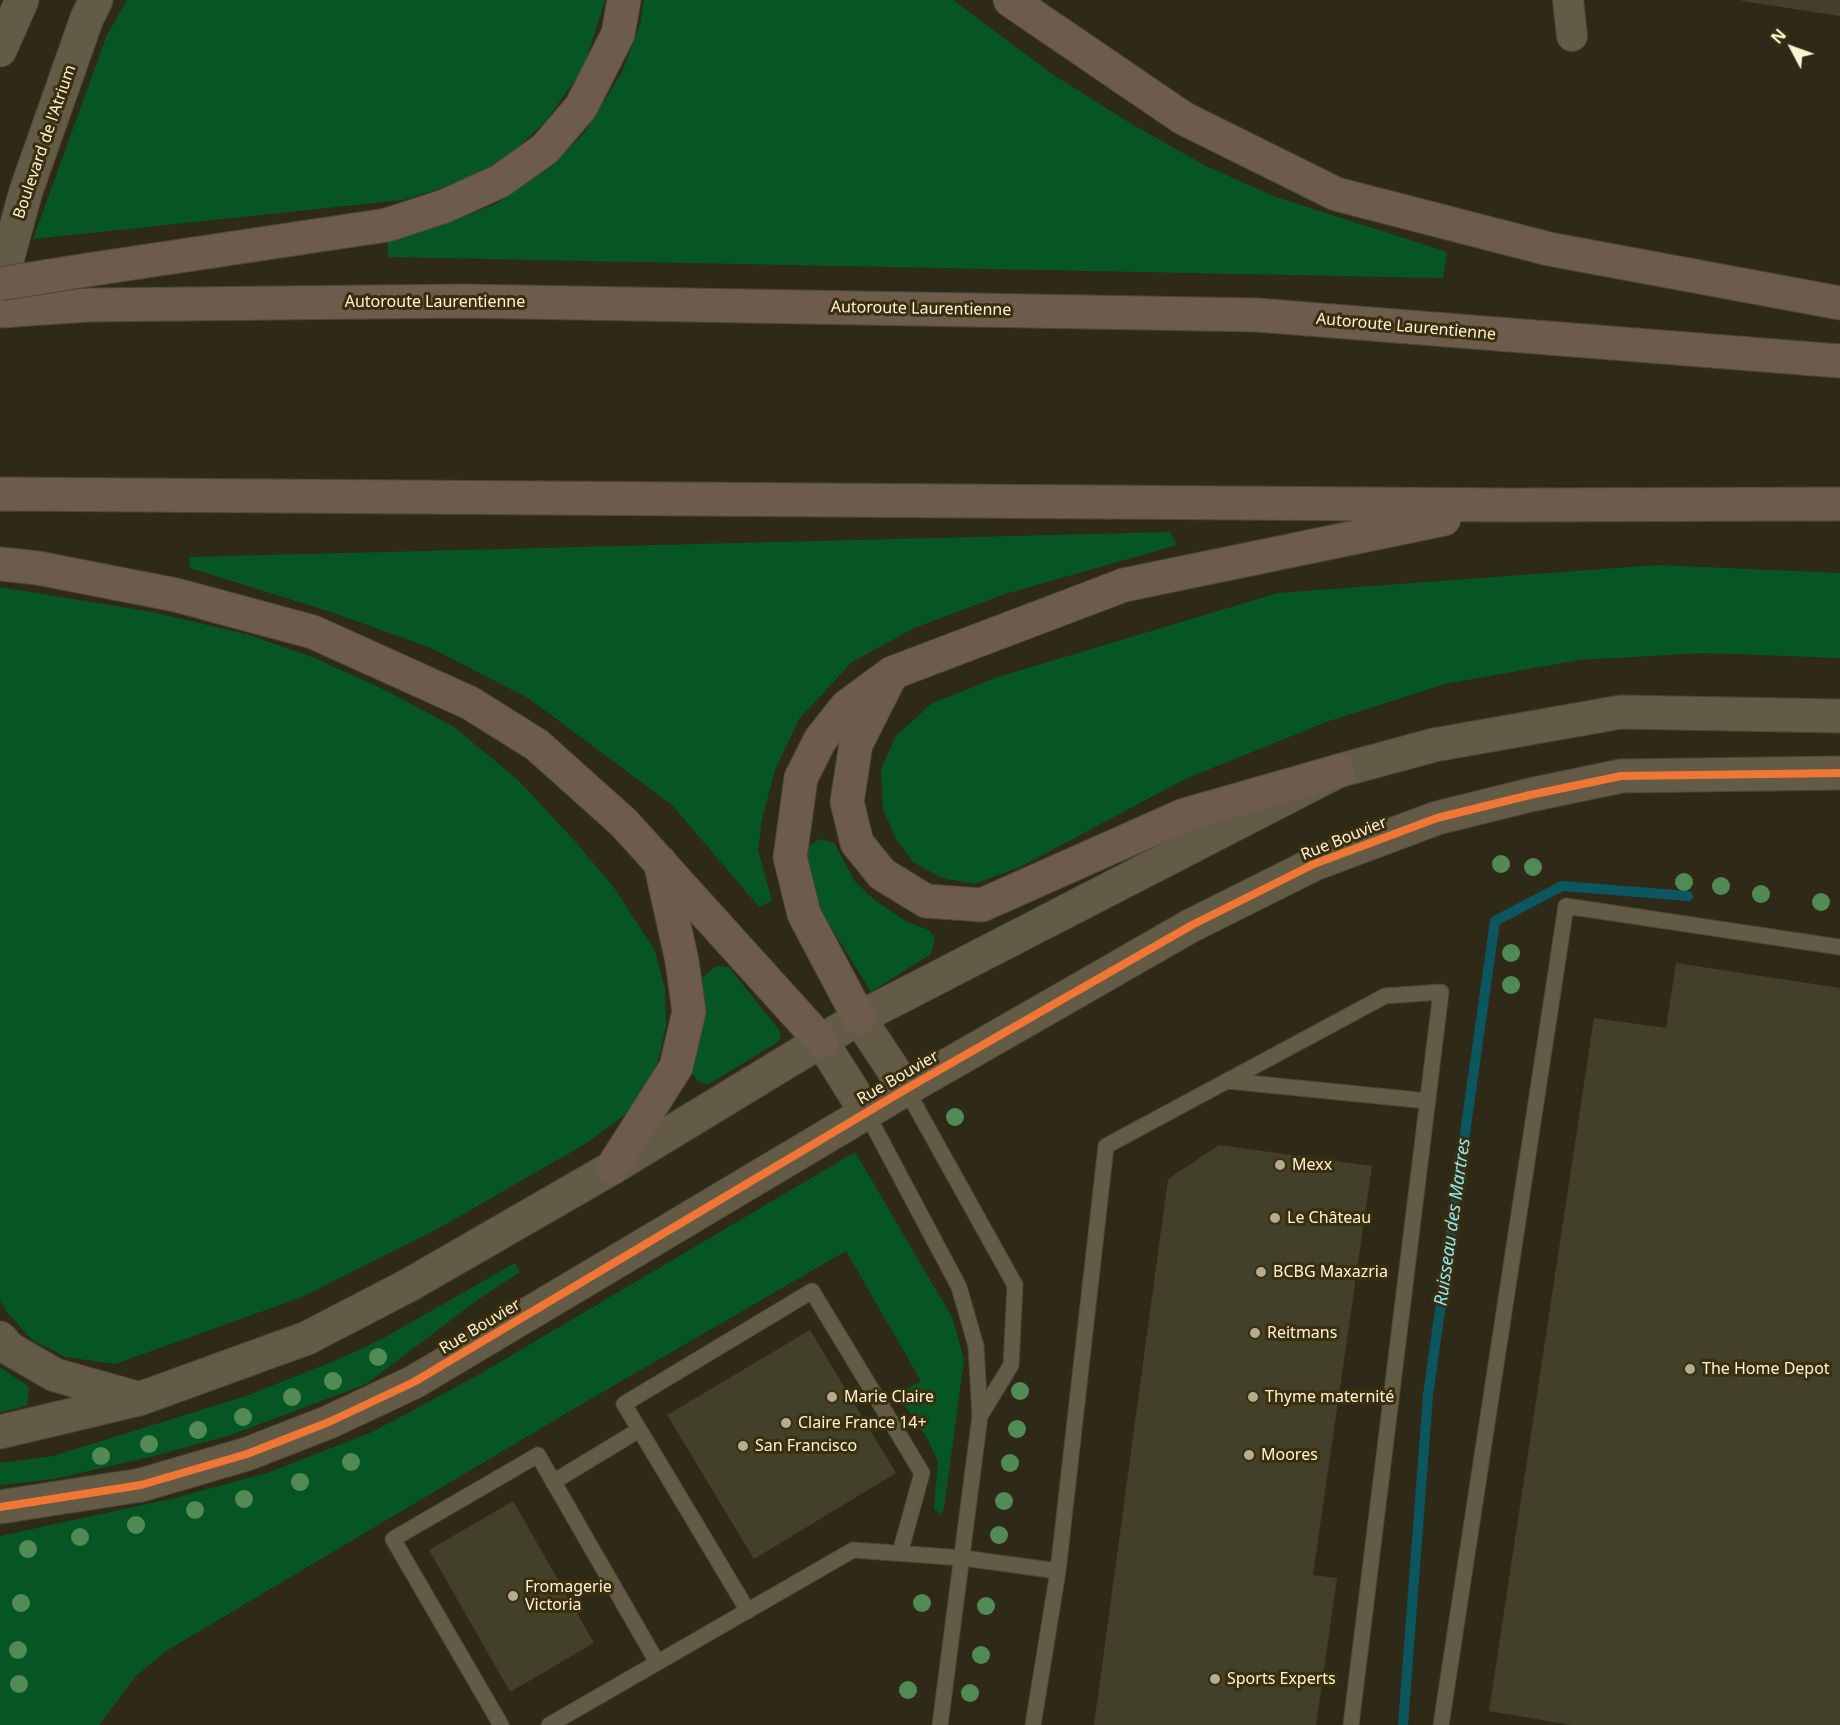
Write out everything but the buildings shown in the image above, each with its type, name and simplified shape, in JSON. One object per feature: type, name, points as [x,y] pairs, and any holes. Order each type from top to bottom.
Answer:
[{"type":"highway","points":[[0,285],[387,225],[445,206],[500,181],[545,148],[581,107],[618,34],[624,0]]},
{"type":"highway","points":[[1010,0],[1183,118],[1336,194],[1549,249],[1840,303]]},
{"type":"highway","name":"Autoroute Laurentienne","points":[[0,311],[89,305],[464,301],[1257,315],[1840,361]]},
{"type":"highway","points":[[0,495],[1510,505],[1840,504]]},
{"type":"highway","points":[[859,1018],[804,914],[790,857],[801,778],[820,740],[847,706],[892,673],[1124,585],[1510,505]]},
{"type":"highway","points":[[0,564],[38,568],[176,595],[313,632],[470,703],[537,745],[624,823],[822,1042]]},
{"type":"highway","points":[[892,673],[856,744],[847,802],[856,843],[882,874],[926,901],[982,905],[1184,815],[1338,771]]},
{"type":"highway","points":[[612,1168],[675,1066],[689,1012],[682,962],[659,860]]},
{"type":"street","points":[[0,50],[22,0]]},
{"type":"street","name":"Boulevard de l'Atrium","points":[[0,285],[26,191],[87,18],[96,0]]},
{"type":"street","points":[[1568,0],[1572,36]]},
{"type":"street","points":[[0,1432],[139,1399],[307,1338],[409,1285],[612,1168],[859,1018],[1338,771],[1434,745],[1621,712],[1840,716]]},
{"type":"street","name":"Rue Bouvier","points":[[0,1508],[141,1485],[247,1454],[329,1422],[414,1382],[866,1112],[1192,925],[1314,864],[1437,818],[1530,795],[1621,777],[1840,773]]},
{"type":"street","points":[[859,1018],[906,1089]]},
{"type":"street","points":[[822,1042],[866,1112]]},
{"type":"street","points":[[0,1338],[10,1349],[55,1375],[139,1399]]},
{"type":"lane","points":[[1441,1725],[1566,906],[1840,947]]},
{"type":"lane","points":[[1034,1725],[1058,1571],[1106,1146],[1385,996],[1441,992],[1351,1725]]},
{"type":"lane","points":[[1227,1081],[1428,1101]]},
{"type":"lane","points":[[906,1089],[1015,1285],[1011,1365],[981,1416]]},
{"type":"lane","points":[[866,1112],[959,1287],[976,1346],[981,1416],[940,1725]]},
{"type":"lane","points":[[748,1611],[624,1404],[812,1291],[922,1473],[900,1553]]},
{"type":"lane","points":[[553,1482],[639,1430]]},
{"type":"lane","points":[[501,1725],[393,1539],[537,1455],[657,1662]]},
{"type":"lane","points":[[549,1725],[853,1550],[963,1558],[1058,1571]]},
{"type":"green space","points":[[127,0],[605,0],[584,67],[547,120],[512,153],[468,180],[403,200],[33,239],[107,35]]},
{"type":"green space","points":[[644,0],[953,0],[1052,74],[1130,123],[1206,166],[1276,197],[1447,252],[1443,278],[388,257],[387,236],[444,224],[496,204],[552,166],[585,132],[622,72],[640,25]]},
{"type":"green space","points":[[1170,532],[1177,545],[1005,594],[914,628],[852,662],[799,719],[775,770],[762,819],[758,850],[772,901],[759,907],[672,805],[528,698],[431,648],[331,612],[190,568],[189,557]]},
{"type":"green space","points":[[1657,565],[1840,573],[1840,658],[1705,653],[1579,660],[1445,684],[1329,721],[1185,779],[1022,866],[975,884],[942,878],[913,862],[896,839],[883,809],[881,769],[896,736],[931,704],[998,677],[1278,593]]},
{"type":"green space","points":[[0,587],[152,612],[246,634],[315,658],[387,691],[454,727],[518,780],[574,840],[615,889],[655,951],[665,989],[666,1025],[659,1058],[645,1090],[626,1114],[585,1144],[441,1227],[302,1297],[115,1364],[65,1357],[31,1339],[0,1301]]},
{"type":"green space","points":[[820,839],[834,843],[856,883],[876,901],[907,922],[929,930],[935,938],[931,954],[871,992],[821,911],[808,869],[808,847]]},
{"type":"green space","points":[[716,966],[729,967],[779,1030],[781,1037],[778,1042],[707,1085],[697,1080],[690,1071],[700,1040],[704,1008],[702,978]]},
{"type":"green space","points":[[855,1152],[952,1317],[964,1360],[944,1508],[941,1514],[934,1509],[938,1462],[927,1438],[899,1397],[901,1392],[921,1381],[846,1251],[582,1404],[166,1651],[135,1677],[99,1725],[0,1725],[0,1536],[175,1498],[270,1472],[372,1432],[473,1378]]},
{"type":"green space","points":[[515,1263],[520,1272],[476,1301],[366,1384],[231,1435],[154,1456],[54,1479],[0,1485],[0,1463],[53,1456],[246,1396],[380,1340]]},
{"type":"green space","points":[[0,1367],[29,1387],[27,1406],[0,1412]]},
{"type":"waterway","name":"Ruisseau des Martres","points":[[1403,1725],[1428,1395],[1495,921],[1562,886],[1688,896]]},
{"type":"cycle path","points":[[0,1507],[141,1485],[247,1454],[329,1422],[414,1382],[906,1089],[1192,925],[1314,864],[1437,818],[1621,776],[1840,773]]},
{"type":"place","name":"Mexx","points":[[1280,1165]]},
{"type":"place","name":"Le Château","points":[[1275,1218]]},
{"type":"place","name":"BCBG Maxazria","points":[[1261,1272]]},
{"type":"place","name":"Reitmans","points":[[1255,1333]]},
{"type":"place","name":"The Home Depot","points":[[1690,1369]]},
{"type":"place","name":"Marie Claire","points":[[832,1397]]},
{"type":"place","name":"Thyme maternité","points":[[1253,1397]]},
{"type":"place","name":"Claire France 14+","points":[[786,1423]]},
{"type":"place","name":"San Francisco","points":[[743,1446]]},
{"type":"place","name":"Moores","points":[[1249,1455]]},
{"type":"place","name":"Fromagerie Victoria","points":[[513,1596]]},
{"type":"place","name":"Sports Experts","points":[[1215,1679]]}]
